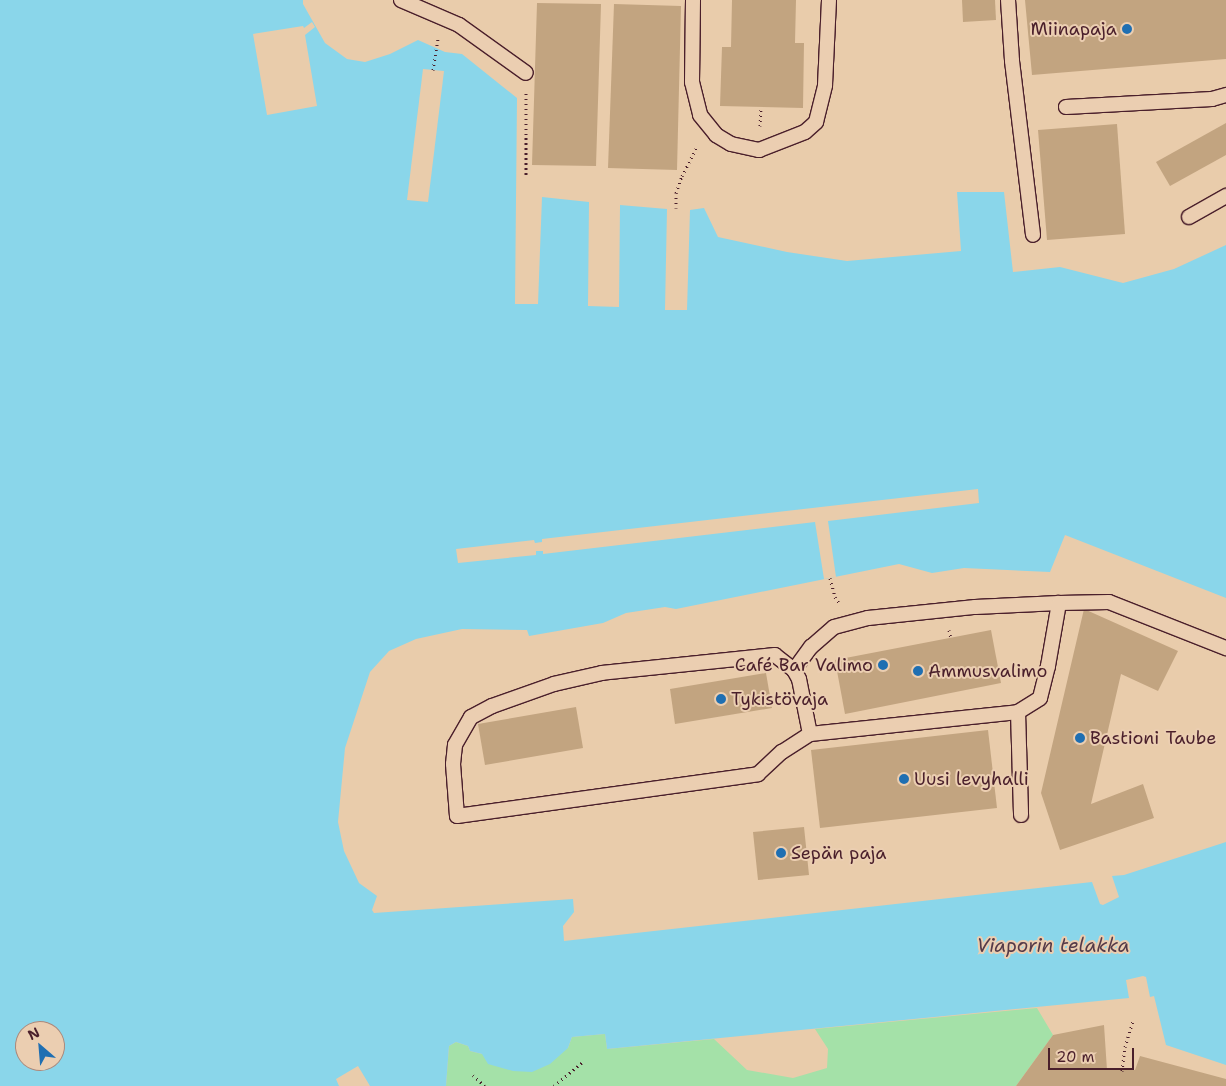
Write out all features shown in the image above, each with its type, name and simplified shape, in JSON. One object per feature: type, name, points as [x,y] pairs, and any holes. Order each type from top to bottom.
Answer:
[{"type":"lane","points":[[401,0],[459,25],[526,73]]},
{"type":"lane","points":[[693,0],[692,82],[700,115],[716,134],[731,144],[759,150],[805,132],[816,122],[825,85],[829,0]]},
{"type":"lane","points":[[1008,0],[1012,61],[1032,235]]},
{"type":"lane","points":[[1066,107],[1212,99],[1226,95]]},
{"type":"lane","points":[[1189,216],[1226,196]]},
{"type":"lane","points":[[794,670],[811,646],[834,627],[868,618],[976,607],[1110,602],[1226,648]]},
{"type":"lane","points":[[810,734],[799,678],[794,670],[775,655],[760,655],[688,666],[602,674],[554,684],[492,706],[471,718],[455,745],[453,764],[457,816],[758,774],[782,752],[810,734],[1018,712],[1040,698],[1048,666],[1058,603]]},
{"type":"lane","points":[[1018,712],[1021,815]]},
{"type":"path","points":[[433,70],[438,35]]},
{"type":"path","points":[[526,73],[526,175]]},
{"type":"path","points":[[761,107],[761,124]]},
{"type":"path","points":[[676,208],[676,194],[682,176],[694,151],[711,128]]},
{"type":"path","points":[[1122,1071],[1125,1047],[1133,1021]]},
{"type":"path","points":[[554,1086],[584,1061]]},
{"type":"path","points":[[473,1075],[486,1086]]},
{"type":"green space","points":[[1037,1008],[1053,1035],[1016,1086],[446,1086],[449,1046],[456,1042],[468,1046],[470,1051],[482,1054],[568,1048],[572,1037],[605,1034],[607,1049],[714,1039],[747,1070],[793,1078],[827,1068],[828,1049],[815,1029]]},
{"type":"water","name":"Viaporin telakka","points":[[0,0],[303,0],[303,4],[325,43],[347,59],[365,62],[390,54],[418,40],[445,52],[462,54],[517,98],[515,304],[538,304],[542,197],[589,202],[588,306],[619,307],[620,205],[667,209],[665,310],[687,310],[690,210],[704,208],[718,237],[787,252],[847,261],[961,251],[957,192],[1004,192],[1013,272],[1060,267],[1123,283],[1174,269],[1226,245],[1226,598],[1065,535],[1050,572],[964,568],[932,573],[899,564],[676,609],[665,607],[626,613],[603,623],[529,636],[527,630],[462,629],[416,639],[389,651],[370,672],[345,748],[338,822],[344,851],[359,883],[377,896],[372,910],[374,913],[573,899],[574,912],[563,926],[564,941],[1092,882],[1100,904],[1103,905],[1119,897],[1112,876],[1124,875],[1226,842],[1226,1065],[1166,1045],[1154,996],[1150,997],[1146,977],[1143,976],[1126,980],[1129,998],[607,1049],[605,1034],[572,1037],[568,1048],[550,1064],[532,1072],[513,1071],[488,1064],[482,1054],[470,1051],[468,1046],[456,1042],[449,1046],[446,1086],[370,1086],[358,1066],[336,1079],[339,1086],[0,1086]]},
{"type":"pier","points":[[312,22],[315,27],[305,35],[317,106],[267,115],[253,34],[303,26],[304,28]]},
{"type":"pier","points":[[423,69],[444,71],[428,202],[407,200]]},
{"type":"pier","points":[[978,489],[979,503],[828,521],[836,577],[824,579],[815,522],[543,554],[543,551],[536,551],[536,555],[458,563],[456,549],[534,540],[535,543],[542,542],[542,539]]},
{"type":"building","points":[[732,0],[796,0],[795,43],[804,43],[803,108],[720,106],[722,47],[731,47]]},
{"type":"building","points":[[962,0],[995,0],[996,20],[963,22]]},
{"type":"building","name":"Miinapaja","points":[[1025,0],[1226,0],[1226,59],[1032,75]]},
{"type":"building","points":[[537,3],[601,4],[596,166],[532,165]]},
{"type":"building","points":[[614,4],[681,6],[677,170],[608,168]]},
{"type":"building","points":[[1226,123],[1226,155],[1170,186],[1156,162]]},
{"type":"building","points":[[1117,124],[1125,234],[1047,240],[1038,130]]},
{"type":"building","name":"Bastioni Taube","points":[[1084,609],[1178,651],[1158,691],[1121,674],[1091,804],[1143,784],[1154,818],[1060,850],[1041,793]]},
{"type":"building","name":"Ammusvalimo","points":[[991,630],[1001,683],[845,714],[835,660]]},
{"type":"building","name":"Tykistövaja","points":[[766,673],[772,708],[675,724],[670,689]]},
{"type":"building","points":[[576,707],[583,748],[485,765],[478,724]]},
{"type":"building","name":"Uusi levyhalli","points":[[988,730],[997,808],[820,828],[811,750]]},
{"type":"building","name":"Sepän paja","points":[[804,827],[809,875],[758,880],[753,832]]},
{"type":"building","points":[[1104,1025],[1107,1070],[1135,1070],[1140,1056],[1226,1079],[1226,1086],[1016,1086],[1053,1035]]},
{"type":"place","name":"Miinapaja","points":[[1127,29]]},
{"type":"place","name":"Café Bar Valimo","points":[[883,665]]},
{"type":"place","name":"Ammusvalimo","points":[[918,671]]},
{"type":"place","name":"Tykistövaja","points":[[721,699]]},
{"type":"place","name":"Bastioni Taube","points":[[1080,738]]},
{"type":"place","name":"Uusi levyhalli","points":[[904,779]]},
{"type":"place","name":"Sepän paja","points":[[781,853]]}]
